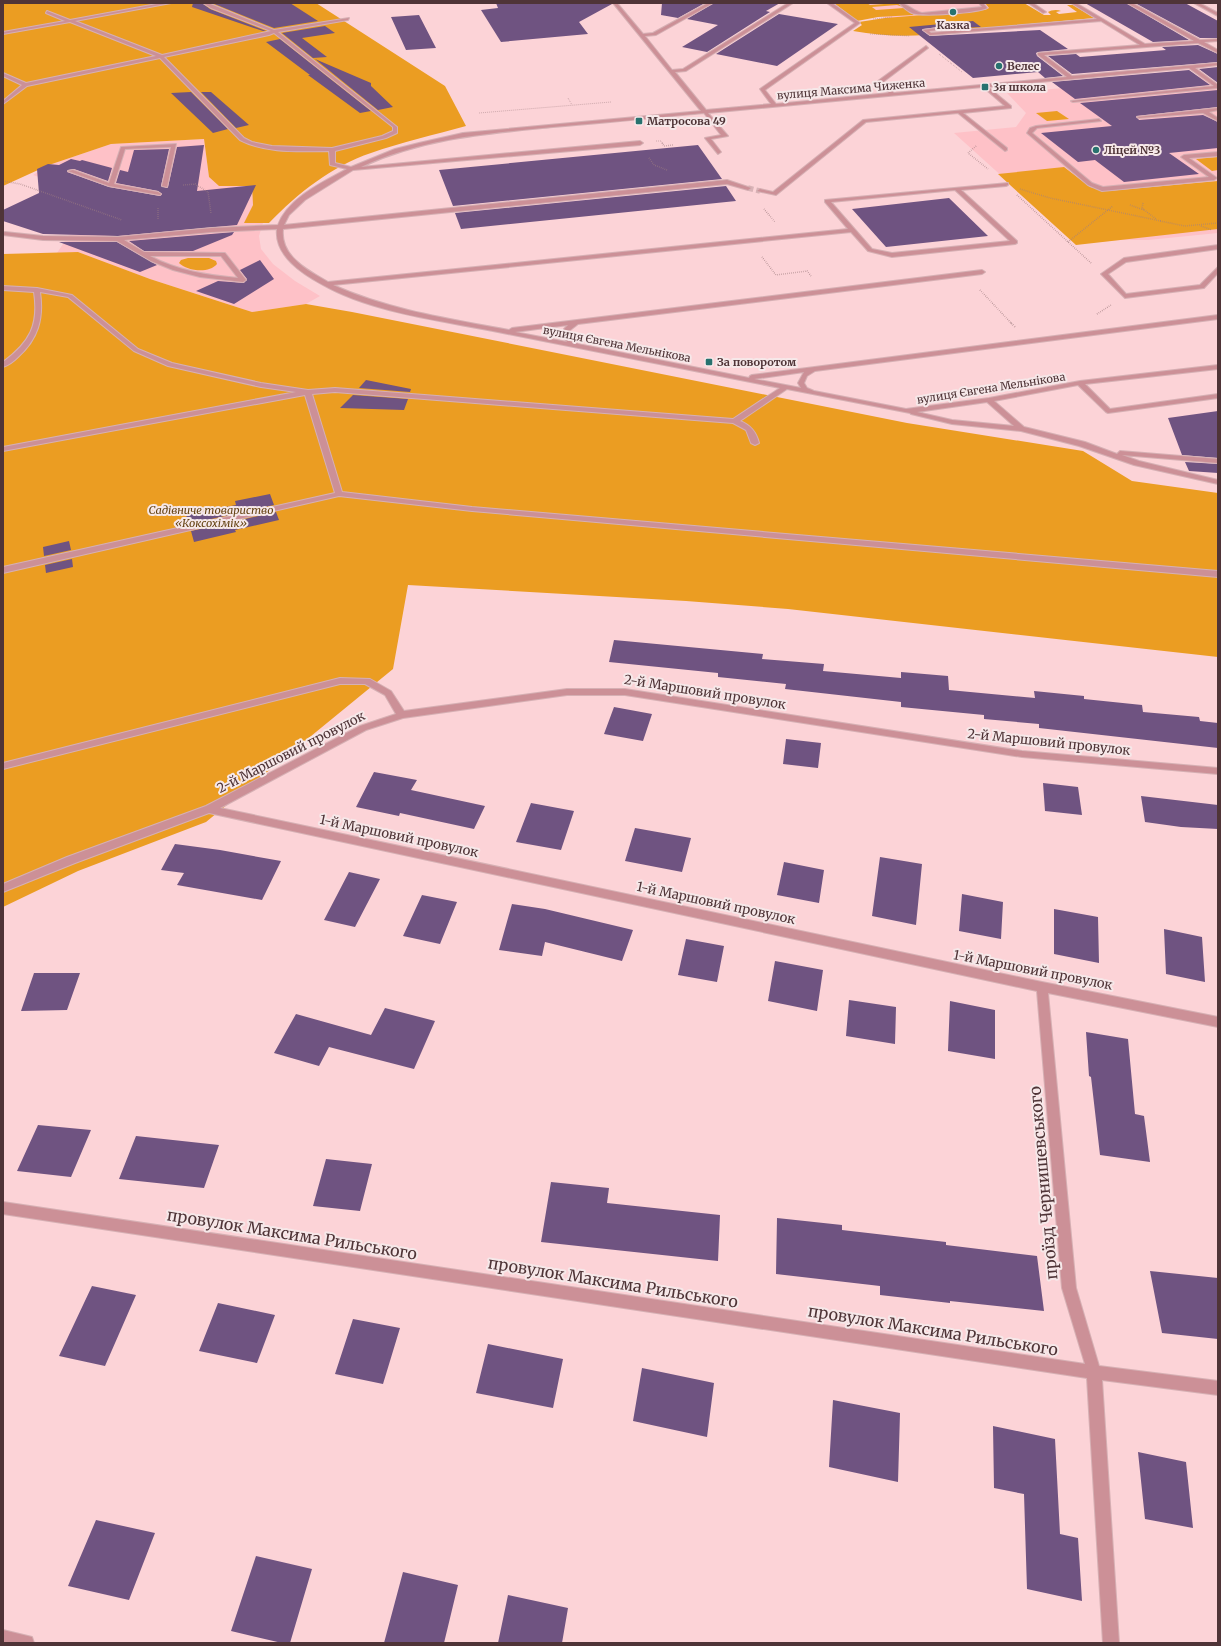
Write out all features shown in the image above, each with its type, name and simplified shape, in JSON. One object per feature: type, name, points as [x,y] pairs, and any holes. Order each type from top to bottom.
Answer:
[{"type":"street","points":[[3,33],[169,3]]},
{"type":"street","points":[[47,12],[160,56],[248,144],[273,148],[332,150],[384,137],[395,132],[396,127],[274,31],[205,3]]},
{"type":"street","points":[[615,3],[725,136],[708,138],[718,152]]},
{"type":"street","points":[[640,35],[654,34],[711,3]]},
{"type":"street","points":[[671,70],[684,70],[791,3]]},
{"type":"street","points":[[775,106],[762,90],[858,23],[829,3]]},
{"type":"street","points":[[901,3],[912,12],[928,14],[985,8],[981,3]]},
{"type":"street","points":[[1030,3],[1044,12]]},
{"type":"street","points":[[1073,3],[1145,46]]},
{"type":"street","points":[[1129,3],[1218,52]]},
{"type":"street","points":[[1196,3],[1218,15]]},
{"type":"street","points":[[3,103],[25,85],[269,34],[274,31],[348,19]]},
{"type":"street","points":[[959,31],[946,28],[925,30],[930,34],[1102,20]]},
{"type":"street","points":[[1072,78],[1040,54],[1218,40]]},
{"type":"street","points":[[894,95],[880,82],[926,47]]},
{"type":"street","name":"вулиця Максима Чиженка","points":[[351,169],[380,156],[418,144],[465,134],[1218,64]]},
{"type":"street","points":[[1191,67],[1218,87]]},
{"type":"street","points":[[3,74],[25,85]]},
{"type":"street","points":[[760,191],[774,194],[865,121],[1009,107],[984,86]]},
{"type":"street","points":[[1073,101],[1218,87]]},
{"type":"street","points":[[1139,117],[1218,109]]},
{"type":"street","points":[[1204,111],[1218,120]]},
{"type":"street","points":[[959,112],[1005,149]]},
{"type":"street","points":[[1098,120],[1036,127],[1032,128],[1029,133],[1090,184],[1102,189],[1214,178],[1184,157],[1218,154]]},
{"type":"street","points":[[332,150],[332,164],[351,169],[640,143]]},
{"type":"street","points":[[112,185],[123,148],[174,145],[165,186]]},
{"type":"street","points":[[281,227],[284,218],[299,200],[351,169]]},
{"type":"street","points":[[71,171],[112,185],[158,194]]},
{"type":"street","points":[[5,234],[43,238],[118,239],[212,230],[281,227],[727,182],[748,188]]},
{"type":"street","points":[[957,189],[1014,242],[892,255],[870,250],[827,201],[957,189],[1004,183]]},
{"type":"street","name":"вулиця Євгена Мельнікова","points":[[281,227],[279,236],[281,246],[287,256],[306,272],[325,284],[358,299],[396,310],[906,411],[989,400],[1080,383],[1218,367]]},
{"type":"street","points":[[325,284],[852,230]]},
{"type":"street","points":[[118,239],[142,254],[174,269],[208,277],[243,280],[222,254],[142,254]]},
{"type":"street","points":[[1218,247],[1124,260],[1104,274],[1125,296],[1202,287],[1218,269]]},
{"type":"street","points":[[503,331],[982,272]]},
{"type":"street","points":[[358,299],[355,294],[356,288],[374,279]]},
{"type":"street","points":[[3,288],[37,290],[70,296],[136,350],[170,364],[261,385],[308,392]]},
{"type":"street","points":[[3,365],[17,355],[33,336],[37,326],[40,307],[37,290]]},
{"type":"street","points":[[743,378],[1218,317]]},
{"type":"street","points":[[577,346],[569,342],[565,333],[566,328],[580,322]]},
{"type":"street","points":[[813,370],[805,373],[801,383],[805,389],[813,392]]},
{"type":"street","points":[[1080,383],[1108,411],[1218,396]]},
{"type":"street","points":[[734,421],[786,387]]},
{"type":"street","points":[[3,449],[308,392],[335,390],[734,421],[750,428],[754,435],[755,443]]},
{"type":"street","points":[[308,392],[339,494]]},
{"type":"street","points":[[989,400],[1021,429]]},
{"type":"street","points":[[906,411],[952,422],[1021,429],[1082,444],[1137,463],[1218,482]]},
{"type":"street","points":[[1105,452],[1218,461]]},
{"type":"street","points":[[3,570],[339,494],[472,509],[1218,574]]},
{"type":"street","points":[[3,766],[340,681],[367,681],[388,693],[402,715]]},
{"type":"street","name":"2-й Маршовий провулок","points":[[3,888],[71,860],[209,809],[363,728],[402,715],[567,692],[624,692],[1022,754],[1218,771]]},
{"type":"street","name":"1-й Маршовий провулок","points":[[209,809],[1042,988],[1168,1011],[1218,1022]]},
{"type":"street","name":"проїзд Чернишевського","points":[[1042,988],[1069,1288],[1094,1372],[1111,1643]]},
{"type":"street","name":"провулок Максима Рильського","points":[[3,1208],[1094,1372],[1218,1388]]},
{"type":"street","points":[[3,1638],[26,1643]]},
{"type":"path","points":[[885,38],[893,36]]},
{"type":"path","points":[[926,47],[942,56],[966,75]]},
{"type":"path","points":[[568,98],[572,105]]},
{"type":"path","points":[[479,112],[618,102]]},
{"type":"path","points":[[988,136],[968,153],[1004,183],[1104,274]]},
{"type":"path","points":[[640,143],[654,165],[666,170],[674,170]]},
{"type":"path","points":[[1004,183],[1050,198],[1185,226],[1199,226],[1218,223]]},
{"type":"path","points":[[1080,203],[1088,202]]},
{"type":"path","points":[[1143,203],[1142,208],[1147,214],[1161,221]]},
{"type":"path","points":[[1068,242],[1116,204]]},
{"type":"path","points":[[1199,226],[1218,232]]},
{"type":"path","points":[[749,240],[776,275],[808,271]]},
{"type":"path","points":[[966,275],[1015,327]]},
{"type":"path","points":[[1096,315],[1125,296]]},
{"type":"shaded area","name":"Казка","points":[[867,3],[1015,3],[1030,13],[892,24]]},
{"type":"shaded area","name":"Ліцей №3","points":[[1206,75],[1218,84],[1218,233],[1148,240],[1120,240],[1077,244],[954,133],[1016,127],[1026,113],[1007,93]]},
{"type":"shaded area","points":[[204,139],[209,177],[219,186],[252,186],[253,205],[245,222],[263,223],[259,236],[261,249],[273,264],[295,281],[320,296],[306,304],[252,312],[150,279],[78,252],[57,253],[69,235],[110,234],[129,207],[33,175],[49,165],[111,144]]},
{"type":"green space","points":[[316,3],[445,86],[466,126],[383,149],[343,165],[304,191],[269,223],[244,223],[253,205],[252,186],[219,186],[209,177],[204,139],[111,144],[49,165],[3,186],[3,4]]},
{"type":"green space","points":[[834,3],[867,3],[870,5],[898,3],[903,7],[897,5],[872,7],[876,10],[904,8],[914,15],[878,17],[857,21]]},
{"type":"green space","points":[[985,3],[1024,3],[1044,15],[1051,15],[1048,12],[1054,10],[1061,11],[1056,12],[1059,14],[1077,12],[1067,5],[1073,5],[1094,18],[963,30],[946,27],[942,24],[918,28],[925,35],[916,36],[871,34],[853,31],[862,25],[859,22],[885,18],[985,10],[989,8]]},
{"type":"green space","points":[[1057,111],[1069,119],[1047,121],[1036,113]]},
{"type":"green space","points":[[1218,157],[1218,170],[1212,171],[1196,159]]},
{"type":"green space","points":[[1064,167],[1090,187],[1108,191],[1218,181],[1218,229],[1076,245],[998,174]]},
{"type":"green space","name":"Садівниче товариство «Коксохімік»","points":[[78,252],[150,279],[252,312],[306,304],[352,312],[907,423],[1083,451],[1132,481],[1218,493],[1218,657],[788,609],[686,601],[408,585],[393,669],[206,822],[78,871],[3,907],[3,254]]},
{"type":"green space","points":[[188,258],[209,258],[216,261],[217,264],[209,269],[198,270],[187,268],[179,263],[181,260]]},
{"type":"building","points":[[193,3],[202,3],[210,9],[266,31],[192,7]]},
{"type":"building","points":[[212,3],[290,3],[318,21],[274,28]]},
{"type":"building","points":[[496,3],[612,4],[579,22],[588,34],[501,42],[481,10],[498,8]]},
{"type":"building","points":[[662,3],[705,3],[678,18],[661,15]]},
{"type":"building","points":[[714,3],[780,3],[766,11],[770,12],[707,52],[682,47],[718,25],[687,19]]},
{"type":"building","points":[[1085,3],[1126,3],[1189,40],[1153,42]]},
{"type":"building","points":[[1135,3],[1185,3],[1218,21],[1218,38],[1200,38]]},
{"type":"building","points":[[779,14],[838,24],[777,66],[716,54]]},
{"type":"building","points":[[419,15],[436,48],[406,50],[391,17]]},
{"type":"building","points":[[973,21],[981,27],[961,28],[946,26],[922,30],[930,36],[1040,30],[1068,49],[1036,53],[1037,56],[1063,76],[1045,78],[1038,72],[973,78],[909,27]]},
{"type":"building","points":[[325,26],[335,33],[302,38],[327,57],[313,58],[282,33]]},
{"type":"building","points":[[280,39],[371,111],[360,113],[266,42]]},
{"type":"building","points":[[1198,45],[1218,54],[1218,62],[1072,74],[1048,56],[1076,54],[1080,57],[1166,50],[1162,47]]},
{"type":"building","points":[[315,59],[371,83],[371,86],[393,107],[378,110]]},
{"type":"building","points":[[1218,67],[1218,83],[1199,69]]},
{"type":"building","points":[[1189,70],[1210,85],[1075,99],[1052,82]]},
{"type":"building","points":[[1218,90],[1218,107],[1136,116],[1139,120],[1203,115],[1218,122],[1218,148],[1169,153],[1199,174],[1124,182],[1095,160],[1078,162],[1041,133],[1112,126],[1080,103]]},
{"type":"building","points":[[191,92],[228,129],[213,133],[171,93]]},
{"type":"building","points":[[201,92],[211,92],[249,125],[236,128]]},
{"type":"building","points":[[204,145],[197,191],[256,185],[237,225],[118,236],[43,234],[3,221],[3,210],[39,193],[37,169],[48,164],[59,165],[71,159],[82,160],[112,168],[108,181],[74,169],[68,170],[67,172],[109,187],[160,196],[162,194],[158,191],[116,183],[120,170],[128,172],[134,150],[169,149],[161,186],[167,188],[177,147]]},
{"type":"building","points":[[698,145],[722,179],[453,206],[439,170]]},
{"type":"building","points":[[726,186],[736,201],[461,229],[455,213]]},
{"type":"building","points":[[949,198],[988,236],[886,247],[852,209]]},
{"type":"building","points":[[234,232],[232,235],[193,251],[144,251],[129,241]]},
{"type":"building","points":[[59,242],[117,242],[157,265],[140,272]]},
{"type":"building","points":[[260,260],[274,279],[234,304],[196,291],[218,281],[244,283],[247,279],[240,270]]},
{"type":"building","points":[[366,380],[411,389],[410,392],[359,388]]},
{"type":"building","points":[[353,395],[408,399],[404,410],[340,408]]},
{"type":"building","points":[[1218,411],[1218,458],[1182,455],[1168,418]]},
{"type":"building","points":[[1185,462],[1218,464],[1218,473],[1189,471]]},
{"type":"building","points":[[270,494],[274,505],[189,524],[186,515],[236,505],[235,501]]},
{"type":"building","points":[[276,512],[279,520],[235,530],[236,532],[194,542],[191,531]]},
{"type":"building","points":[[69,541],[71,550],[44,556],[43,547]]},
{"type":"building","points":[[72,559],[73,567],[46,573],[45,565]]},
{"type":"building","points":[[614,640],[763,654],[762,659],[824,664],[823,671],[901,678],[901,672],[948,676],[949,690],[1035,698],[1034,691],[1084,696],[1084,699],[1142,705],[1143,712],[1199,717],[1200,721],[1218,723],[1218,748],[1039,728],[1039,724],[984,719],[984,715],[901,707],[901,702],[785,689],[786,684],[718,677],[718,673],[609,662]]},
{"type":"building","points":[[614,707],[652,714],[643,741],[604,734]]},
{"type":"building","points":[[786,739],[821,743],[818,768],[783,764]]},
{"type":"building","points":[[374,772],[417,780],[411,790],[485,806],[474,829],[400,813],[399,816],[356,807]]},
{"type":"building","points":[[1043,783],[1078,787],[1082,815],[1045,811]]},
{"type":"building","points":[[1141,796],[1218,805],[1218,829],[1181,827],[1145,822]]},
{"type":"building","points":[[531,803],[574,811],[561,850],[516,842]]},
{"type":"building","points":[[635,828],[691,838],[682,872],[625,861]]},
{"type":"building","points":[[175,844],[220,850],[281,861],[262,900],[177,885],[184,873],[161,870]]},
{"type":"building","points":[[880,857],[922,864],[916,925],[872,916]]},
{"type":"building","points":[[784,862],[824,870],[819,903],[777,895]]},
{"type":"building","points":[[349,872],[380,879],[355,927],[324,920]]},
{"type":"building","points":[[962,894],[1003,902],[1001,939],[959,931]]},
{"type":"building","points":[[422,895],[457,902],[440,944],[403,936]]},
{"type":"building","points":[[512,904],[545,909],[633,930],[622,961],[545,942],[542,956],[499,950]]},
{"type":"building","points":[[1054,909],[1098,917],[1099,963],[1054,954]]},
{"type":"building","points":[[1164,929],[1202,937],[1205,982],[1166,974]]},
{"type":"building","points":[[686,939],[724,946],[717,982],[678,975]]},
{"type":"building","points":[[775,961],[823,970],[817,1011],[768,1001]]},
{"type":"building","points":[[34,973],[80,973],[67,1010],[21,1011]]},
{"type":"building","points":[[849,1000],[896,1007],[895,1044],[846,1036]]},
{"type":"building","points":[[950,1001],[995,1010],[995,1059],[948,1051]]},
{"type":"building","points":[[385,1008],[435,1021],[414,1069],[329,1047],[319,1066],[274,1053],[296,1014],[371,1035]]},
{"type":"building","points":[[1086,1032],[1128,1039],[1135,1114],[1144,1116],[1150,1162],[1100,1155],[1091,1077],[1089,1076]]},
{"type":"building","points":[[38,1125],[91,1130],[71,1177],[17,1171]]},
{"type":"building","points":[[136,1136],[219,1145],[204,1188],[119,1179]]},
{"type":"building","points":[[326,1159],[372,1164],[360,1211],[313,1206]]},
{"type":"building","points":[[551,1182],[609,1188],[607,1203],[720,1215],[718,1261],[541,1242]]},
{"type":"building","points":[[777,1218],[842,1225],[842,1230],[946,1242],[946,1245],[1037,1256],[1044,1311],[880,1295],[880,1286],[776,1274]]},
{"type":"building","points":[[1150,1271],[1218,1278],[1218,1339],[1162,1333]]},
{"type":"building","points":[[92,1286],[136,1295],[105,1366],[59,1356]]},
{"type":"building","points":[[218,1303],[275,1315],[257,1363],[199,1351]]},
{"type":"building","points":[[353,1319],[400,1328],[383,1384],[335,1374]]},
{"type":"building","points":[[488,1344],[563,1359],[553,1408],[476,1393]]},
{"type":"building","points":[[642,1368],[714,1383],[707,1437],[633,1421]]},
{"type":"building","points":[[833,1400],[900,1413],[898,1482],[829,1467]]},
{"type":"building","points":[[993,1426],[1055,1439],[1060,1534],[1078,1538],[1082,1601],[1027,1589],[1024,1494],[994,1488]]},
{"type":"building","points":[[1138,1452],[1186,1462],[1193,1528],[1145,1519]]},
{"type":"building","points":[[96,1520],[155,1533],[129,1600],[68,1586]]},
{"type":"building","points":[[256,1556],[312,1569],[290,1643],[282,1643],[231,1631]]},
{"type":"building","points":[[403,1572],[458,1585],[444,1643],[384,1643]]},
{"type":"building","points":[[508,1595],[568,1608],[562,1643],[498,1643]]},
{"type":"tunnel","points":[[748,188],[760,191]]},
{"type":"place","name":"Казка","points":[[953,12]]},
{"type":"place","name":"Велес","points":[[999,66]]},
{"type":"place","name":"3я школа","points":[[985,87]]},
{"type":"place","name":"Матросова 49","points":[[639,121]]},
{"type":"place","name":"Ліцей №3","points":[[1096,150]]},
{"type":"place","name":"За поворотом","points":[[709,362]]}]
